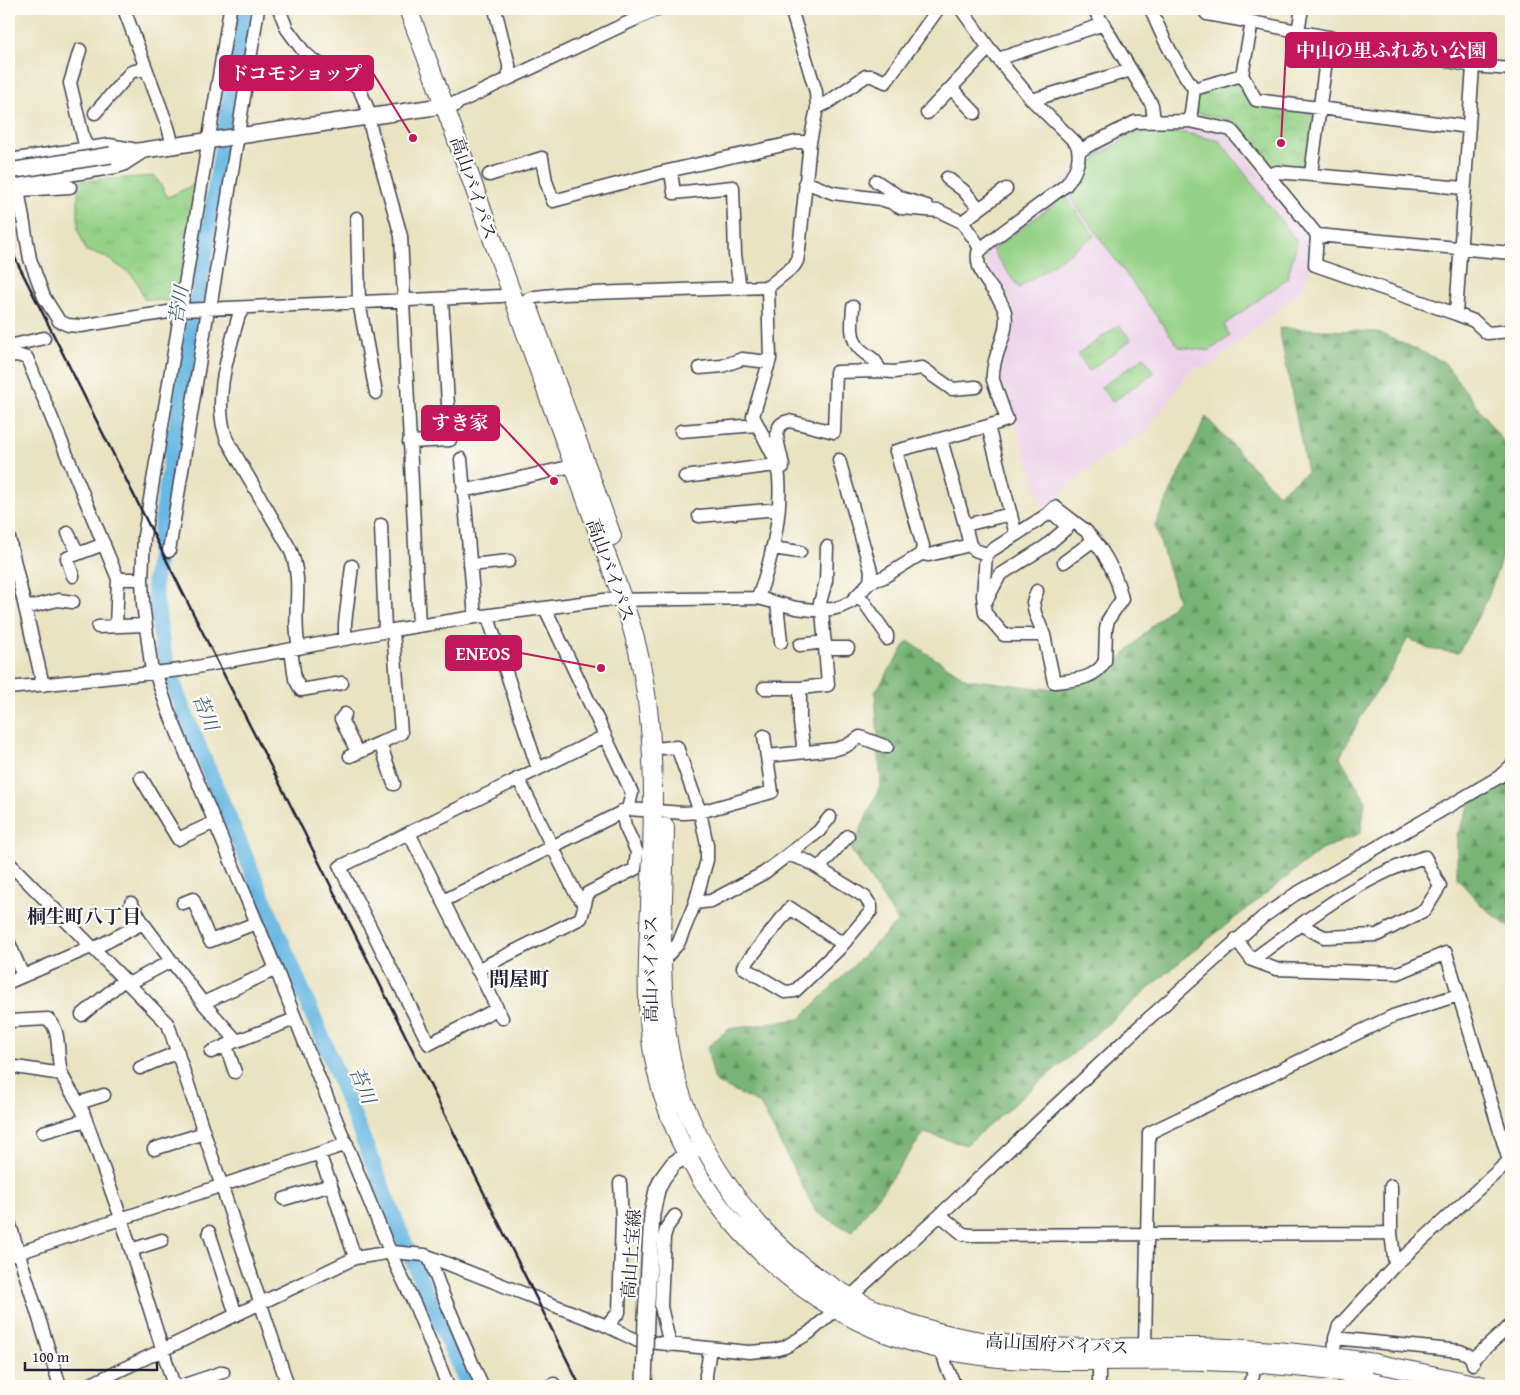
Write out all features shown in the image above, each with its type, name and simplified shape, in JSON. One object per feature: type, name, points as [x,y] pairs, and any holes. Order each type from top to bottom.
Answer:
[{"type":"highway","name":"高山バイパス","points":[[408,9],[450,105]]},
{"type":"highway","name":"高山バイパス","points":[[420,9],[450,105],[519,297],[598,495],[628,600],[649,712],[659,812],[663,993],[670,1050],[683,1101],[702,1144]]},
{"type":"highway","name":"高山バイパス","points":[[519,297],[573,466],[649,650],[656,681],[662,748],[648,961],[649,1021],[652,1051],[658,1079],[673,1124],[687,1154]]},
{"type":"highway","name":"高山国府バイパス","points":[[702,1144],[737,1196],[777,1242],[812,1272],[850,1297],[920,1326],[982,1341],[1028,1346],[1252,1349],[1334,1357],[1422,1386]]},
{"type":"highway","name":"高山国府バイパス","points":[[687,1154],[723,1211],[758,1250],[796,1284],[836,1310],[898,1338],[942,1350],[1006,1359],[1253,1363],[1373,1370],[1484,1386]]},
{"type":"highway","points":[[1373,1370],[1409,1386]]},
{"type":"main road","points":[[12,179],[111,155],[450,105]]},
{"type":"main road","name":"高山上宝線","points":[[644,1386],[646,1318],[654,1201],[662,1179],[673,1164],[702,1144]]},
{"type":"street","points":[[124,9],[168,127],[173,146]]},
{"type":"street","points":[[230,9],[183,310],[144,536],[142,579],[144,625],[155,672],[168,710],[347,1144],[394,1252],[394,1261],[415,1305],[448,1386]]},
{"type":"street","points":[[169,551],[258,9]]},
{"type":"street","points":[[279,9],[291,36],[304,52],[313,60],[359,88],[369,117],[401,236],[409,442],[419,626]]},
{"type":"street","points":[[495,9],[509,65],[509,78]]},
{"type":"street","points":[[450,105],[657,9]]},
{"type":"street","points":[[12,179],[21,204],[26,243],[34,272],[44,298],[59,321],[68,325],[80,326],[183,310],[442,298],[519,297],[768,287],[797,262],[810,142],[817,108],[816,92],[792,9]]},
{"type":"street","points":[[817,108],[866,76],[872,76],[886,82],[938,9]]},
{"type":"street","points":[[921,554],[923,546],[896,451],[1007,420],[994,380],[993,367],[1004,335],[1006,317],[1000,300],[979,268],[978,257],[980,250],[1066,185],[1077,164],[1079,152],[1076,143],[1032,100],[989,48],[961,9]]},
{"type":"street","points":[[1094,9],[1152,105],[1154,120]]},
{"type":"street","points":[[1151,9],[1172,58],[1194,88],[1190,122]]},
{"type":"street","points":[[1203,9],[1207,14],[1474,66],[1511,69]]},
{"type":"street","points":[[1298,31],[1302,9]]},
{"type":"street","points":[[1252,22],[1242,75],[1256,100],[1468,127]]},
{"type":"street","points":[[998,58],[1104,24]]},
{"type":"street","points":[[1311,174],[1329,37]]},
{"type":"street","points":[[927,113],[989,48]]},
{"type":"street","points":[[80,50],[70,83],[84,141],[89,148]]},
{"type":"street","points":[[1456,314],[1468,127],[1474,66]]},
{"type":"street","points":[[95,113],[131,72],[146,68]]},
{"type":"street","points":[[1032,100],[1131,70]]},
{"type":"street","points":[[1194,88],[1242,75]]},
{"type":"street","points":[[951,88],[975,113]]},
{"type":"street","points":[[1079,152],[1134,122],[1154,120],[1190,122],[1231,130],[1317,235],[1315,265],[1474,321],[1487,333],[1511,331]]},
{"type":"street","points":[[489,175],[542,158],[546,181],[553,201],[796,142],[810,142]]},
{"type":"street","points":[[9,160],[109,145],[146,150]]},
{"type":"street","points":[[12,179],[116,167],[123,165],[146,150]]},
{"type":"street","points":[[672,171],[674,193],[733,186],[735,255],[740,288]]},
{"type":"street","points":[[1268,175],[1277,172],[1311,174],[1464,188]]},
{"type":"street","points":[[947,178],[964,190],[979,208]]},
{"type":"street","points":[[12,179],[70,187]]},
{"type":"street","points":[[876,181],[901,198],[919,203],[962,222],[980,250]]},
{"type":"street","points":[[805,182],[833,193],[880,199],[901,208],[939,211]]},
{"type":"street","points":[[962,222],[1006,189]]},
{"type":"street","points":[[357,218],[359,302],[376,393]]},
{"type":"street","points":[[1317,235],[1511,253]]},
{"type":"street","points":[[758,598],[768,572],[778,509],[777,470],[773,454],[753,416],[769,362],[768,287]]},
{"type":"street","points":[[409,442],[450,440],[442,298]]},
{"type":"street","points":[[853,307],[852,327],[854,340],[861,350],[875,360],[880,371]]},
{"type":"street","points":[[244,308],[239,315],[226,368],[221,410],[222,424],[227,440],[290,549],[296,565],[298,583],[295,679],[301,690],[342,683]]},
{"type":"street","points":[[9,346],[44,338]]},
{"type":"street","points":[[9,356],[18,355],[28,358],[118,579],[116,626]]},
{"type":"street","points":[[700,368],[722,366],[742,359],[769,362]]},
{"type":"street","points":[[685,477],[783,469],[783,459],[776,434],[779,426],[789,421],[834,432],[836,372],[894,372],[922,368],[952,389],[976,387]]},
{"type":"street","points":[[681,431],[757,425]]},
{"type":"street","points":[[988,426],[1016,535]]},
{"type":"street","points":[[941,439],[970,545],[974,550],[986,554]]},
{"type":"street","points":[[461,459],[470,566],[481,617],[538,768]]},
{"type":"street","points":[[839,460],[871,572],[870,582]]},
{"type":"street","points":[[463,491],[573,466]]},
{"type":"street","points":[[986,554],[1055,507],[1086,531],[1094,540],[1110,564],[1122,599],[1108,620],[1105,661],[1102,666],[1088,677],[1054,682],[1044,635],[1035,613],[1033,602],[1037,591]]},
{"type":"street","points":[[699,516],[778,509]]},
{"type":"street","points":[[984,605],[1000,575],[1046,546],[1068,527],[1051,511]]},
{"type":"street","points":[[965,525],[1011,514]]},
{"type":"street","points":[[345,714],[341,719],[353,754],[401,732],[389,631],[381,525]]},
{"type":"street","points":[[68,533],[78,553]]},
{"type":"street","points":[[9,538],[43,685]]},
{"type":"street","points":[[1064,562],[1094,540]]},
{"type":"street","points":[[73,576],[67,558],[104,544]]},
{"type":"street","points":[[9,688],[181,670],[419,626],[545,608],[628,600],[758,598],[796,608],[820,610],[840,607],[851,602],[870,582],[884,577],[921,554],[930,555],[970,545]]},
{"type":"street","points":[[764,688],[800,688],[828,685],[820,610],[826,581],[827,547]]},
{"type":"street","points":[[772,548],[800,552]]},
{"type":"street","points":[[986,554],[985,613],[1004,635],[1044,635]]},
{"type":"street","points":[[470,566],[509,561]]},
{"type":"street","points":[[345,639],[345,623],[352,566]]},
{"type":"street","points":[[118,579],[142,579]]},
{"type":"street","points":[[856,597],[864,602],[887,635],[887,639]]},
{"type":"street","points":[[25,608],[58,600],[73,602]]},
{"type":"street","points":[[777,603],[780,642]]},
{"type":"street","points":[[477,970],[582,918],[588,893],[635,869],[637,852],[625,826],[625,810],[632,793],[545,608]]},
{"type":"street","points":[[98,627],[144,625]]},
{"type":"street","points":[[800,645],[825,645],[848,648]]},
{"type":"street","points":[[800,688],[802,752]]},
{"type":"street","points":[[409,833],[500,1013],[429,1044],[340,867],[605,736]]},
{"type":"street","points":[[442,901],[625,810],[683,814],[700,812],[772,792],[764,736]]},
{"type":"street","points":[[767,756],[841,748],[860,737],[887,747]]},
{"type":"street","points":[[380,743],[394,784]]},
{"type":"street","points":[[662,748],[677,747],[700,812],[707,845],[707,860],[694,903],[678,944],[662,961]]},
{"type":"street","points":[[87,1386],[356,1258],[394,1252],[427,1256],[607,1326],[638,1341],[749,1352],[780,1348],[796,1342],[836,1310],[940,1215],[1100,1063],[1236,939],[1263,917],[1294,895],[1499,777],[1511,766]]},
{"type":"street","points":[[141,778],[178,839],[215,822]]},
{"type":"street","points":[[518,778],[575,892],[585,905]]},
{"type":"street","points":[[694,903],[711,901],[764,874],[819,831],[830,817]]},
{"type":"street","points":[[819,868],[848,836]]},
{"type":"street","points":[[790,855],[807,861],[865,897],[871,906],[871,911],[846,941],[795,991],[785,992],[743,967],[790,908],[837,940],[846,941]]},
{"type":"street","points":[[1252,960],[1301,925],[1358,886],[1408,862],[1425,857],[1440,886],[1425,910],[1377,935],[1324,937],[1301,925]]},
{"type":"street","points":[[9,863],[168,1024],[288,1386]]},
{"type":"street","points":[[183,903],[193,899],[210,941],[256,924]]},
{"type":"street","points":[[131,903],[142,922],[203,1003],[231,1044],[235,1072]]},
{"type":"street","points":[[9,982],[92,948],[142,922]]},
{"type":"street","points":[[1236,939],[1252,960],[1276,969],[1398,973],[1446,953],[1510,1160],[1395,1265],[1339,1326],[1335,1338],[1334,1357]]},
{"type":"street","points":[[9,943],[23,976]]},
{"type":"street","points":[[82,1015],[126,982],[172,961]]},
{"type":"street","points":[[203,1003],[276,969]]},
{"type":"street","points":[[1145,1347],[1148,1133],[1393,1016],[1458,995]]},
{"type":"street","points":[[9,1021],[48,1018],[52,1022],[56,1032],[62,1074],[79,1103],[86,1120],[121,1218],[174,1386]]},
{"type":"street","points":[[211,1052],[295,1019]]},
{"type":"street","points":[[140,1068],[178,1052]]},
{"type":"street","points":[[9,1066],[62,1074]]},
{"type":"street","points":[[79,1103],[104,1095]]},
{"type":"street","points":[[42,1132],[86,1120]]},
{"type":"street","points":[[154,1149],[204,1133]]},
{"type":"street","points":[[14,1254],[347,1144]]},
{"type":"street","points":[[319,1154],[356,1258]]},
{"type":"street","points":[[607,1326],[619,1312],[620,1305],[622,1219],[620,1183]]},
{"type":"street","points":[[284,1199],[331,1185]]},
{"type":"street","points":[[1391,1186],[1391,1233],[1395,1265]]},
{"type":"street","points":[[940,1215],[962,1234],[971,1235],[1391,1233]]},
{"type":"street","points":[[670,1344],[661,1307],[664,1238],[675,1216]]},
{"type":"street","points":[[9,1222],[14,1254],[60,1386]]},
{"type":"street","points":[[209,1232],[236,1315]]},
{"type":"street","points":[[131,1250],[162,1240]]},
{"type":"street","points":[[427,1256],[482,1386]]},
{"type":"street","points":[[1335,1338],[1460,1351],[1468,1354],[1473,1362],[1511,1325]]},
{"type":"street","points":[[706,1386],[710,1349]]},
{"type":"street","points":[[942,1350],[955,1386]]},
{"type":"street","points":[[1099,1361],[1100,1386]]},
{"type":"street","points":[[1252,1386],[1253,1363]]},
{"type":"street","points":[[181,1386],[224,1372]]},
{"type":"shaded area","points":[[1185,126],[1229,136],[1312,238],[1311,266],[1300,292],[1209,367],[1192,367],[1143,434],[1097,462],[1059,495],[1045,512],[1001,382],[1000,365],[1012,335],[1013,309],[1007,294],[991,275],[986,262],[988,250],[1084,162],[1090,152],[1134,129],[1185,129]]},
{"type":"green space","points":[[1237,80],[1241,83],[1254,104],[1310,112],[1314,115],[1308,168],[1304,170],[1273,166],[1268,163],[1234,122],[1198,113],[1195,110],[1198,94]]},
{"type":"green space","points":[[1137,132],[1186,133],[1220,141],[1297,242],[1287,279],[1224,325],[1230,336],[1209,351],[1179,347],[1070,197],[1098,155]]},
{"type":"green space","points":[[155,176],[168,197],[198,183],[179,302],[144,299],[138,284],[131,274],[102,255],[86,251],[78,230],[78,181]]},
{"type":"green space","points":[[1065,196],[1094,236],[1019,288],[992,250]]},
{"type":"green space","points":[[1119,325],[1131,340],[1089,371],[1078,354]]},
{"type":"green space","points":[[1279,328],[1377,332],[1444,362],[1511,452],[1511,560],[1503,553],[1488,598],[1458,653],[1428,649],[1408,638],[1390,672],[1367,705],[1340,757],[1365,800],[1361,833],[1321,850],[1187,956],[966,1145],[924,1133],[852,1232],[816,1212],[760,1104],[715,1082],[707,1047],[729,1029],[800,1019],[898,921],[851,850],[881,785],[875,692],[908,641],[967,679],[1046,689],[1101,678],[1178,600],[1155,525],[1206,417],[1278,494],[1307,472]]},
{"type":"green space","points":[[1144,357],[1154,373],[1112,402],[1101,387]]},
{"type":"green space","points":[[1511,778],[1511,929],[1481,905],[1457,878],[1457,835],[1471,802]]},
{"type":"waterway","name":"苔川","points":[[245,9],[167,485],[154,586],[163,650],[181,705],[322,1037],[404,1241],[468,1386]]},
{"type":"railway","points":[[9,246],[580,1386]]},
{"type":"place","name":"ドコモショップ","points":[[413,138]]},
{"type":"place","name":"中山の里ふれあい公園","points":[[1281,143]]},
{"type":"place","name":"すき家","points":[[554,481]]},
{"type":"place","name":"ENEOS","points":[[601,668]]},
{"type":"district","name":"桐生町八丁目","points":[[84,916]]},
{"type":"district","name":"問屋町","points":[[519,978]]}]
